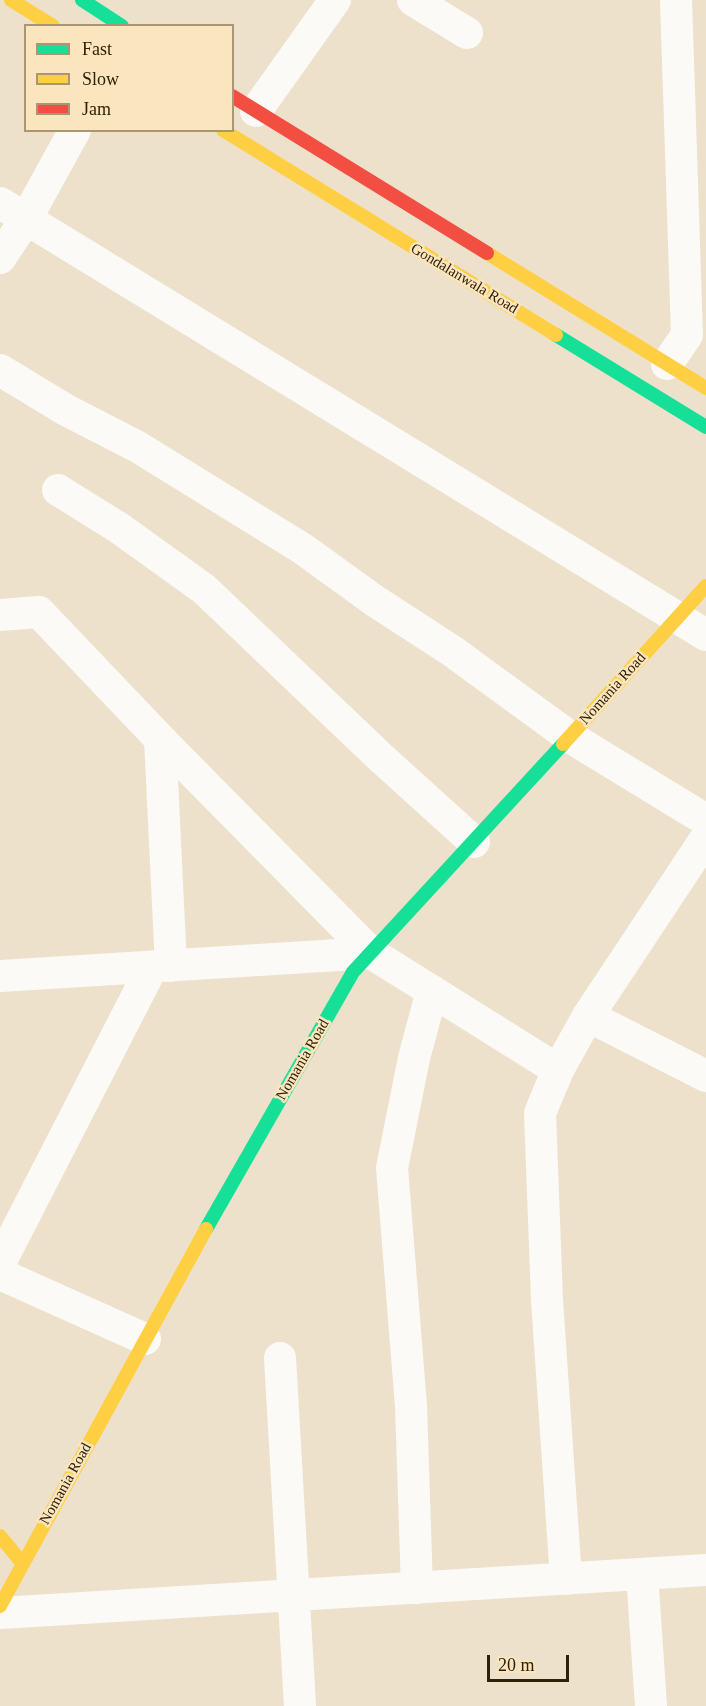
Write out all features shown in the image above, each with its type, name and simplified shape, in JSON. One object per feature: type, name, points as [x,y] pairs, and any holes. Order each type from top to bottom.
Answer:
[{"type":"street","points":[[11,0],[50,24]]},
{"type":"street","points":[[82,0],[119,24]]},
{"type":"street","points":[[335,0],[244,104],[706,388]]},
{"type":"street","points":[[412,0],[467,33]]},
{"type":"street","points":[[667,364],[687,335],[676,0]]},
{"type":"street","points":[[0,258],[26,219],[74,132]]},
{"type":"street","name":"Gondalanwala Road","points":[[226,132],[706,427]]},
{"type":"street","points":[[0,203],[706,635]]},
{"type":"street","points":[[0,370],[66,410],[138,447],[303,549],[375,601],[452,651],[570,737],[706,820]]},
{"type":"street","points":[[58,490],[119,528],[204,590],[379,756],[474,842]]},
{"type":"street","name":"Nomania Road","points":[[0,1606],[199,1241],[353,972],[706,586]]},
{"type":"street","points":[[0,615],[39,612],[370,953],[558,1070]]},
{"type":"street","points":[[0,1263],[162,966],[160,739]]},
{"type":"street","points":[[567,1579],[547,1300],[540,1113],[558,1070],[588,1016],[706,838]]},
{"type":"street","points":[[0,976],[370,953]]},
{"type":"street","points":[[417,1588],[411,1406],[392,1168],[414,1058],[432,992]]},
{"type":"street","points":[[588,1016],[706,1076]]},
{"type":"street","points":[[0,1274],[146,1339]]},
{"type":"street","points":[[280,1358],[300,1706]]},
{"type":"street","points":[[0,1536],[23,1564]]},
{"type":"street","points":[[0,1613],[706,1570]]},
{"type":"street","points":[[642,1575],[651,1706]]},
{"type":"traffic: fast","points":[[82,0],[119,24]]},
{"type":"traffic: fast","points":[[556,335],[706,427]]},
{"type":"traffic: fast","points":[[206,1229],[353,972],[563,744]]},
{"type":"traffic: slow","points":[[11,0],[50,24]]},
{"type":"traffic: slow","points":[[226,132],[556,335]]},
{"type":"traffic: slow","points":[[487,253],[706,388]]},
{"type":"traffic: slow","points":[[563,744],[706,586]]},
{"type":"traffic: slow","points":[[0,1606],[206,1229]]},
{"type":"traffic: slow","points":[[0,1536],[23,1564]]},
{"type":"traffic: jam","points":[[234,97],[487,253]]}]
